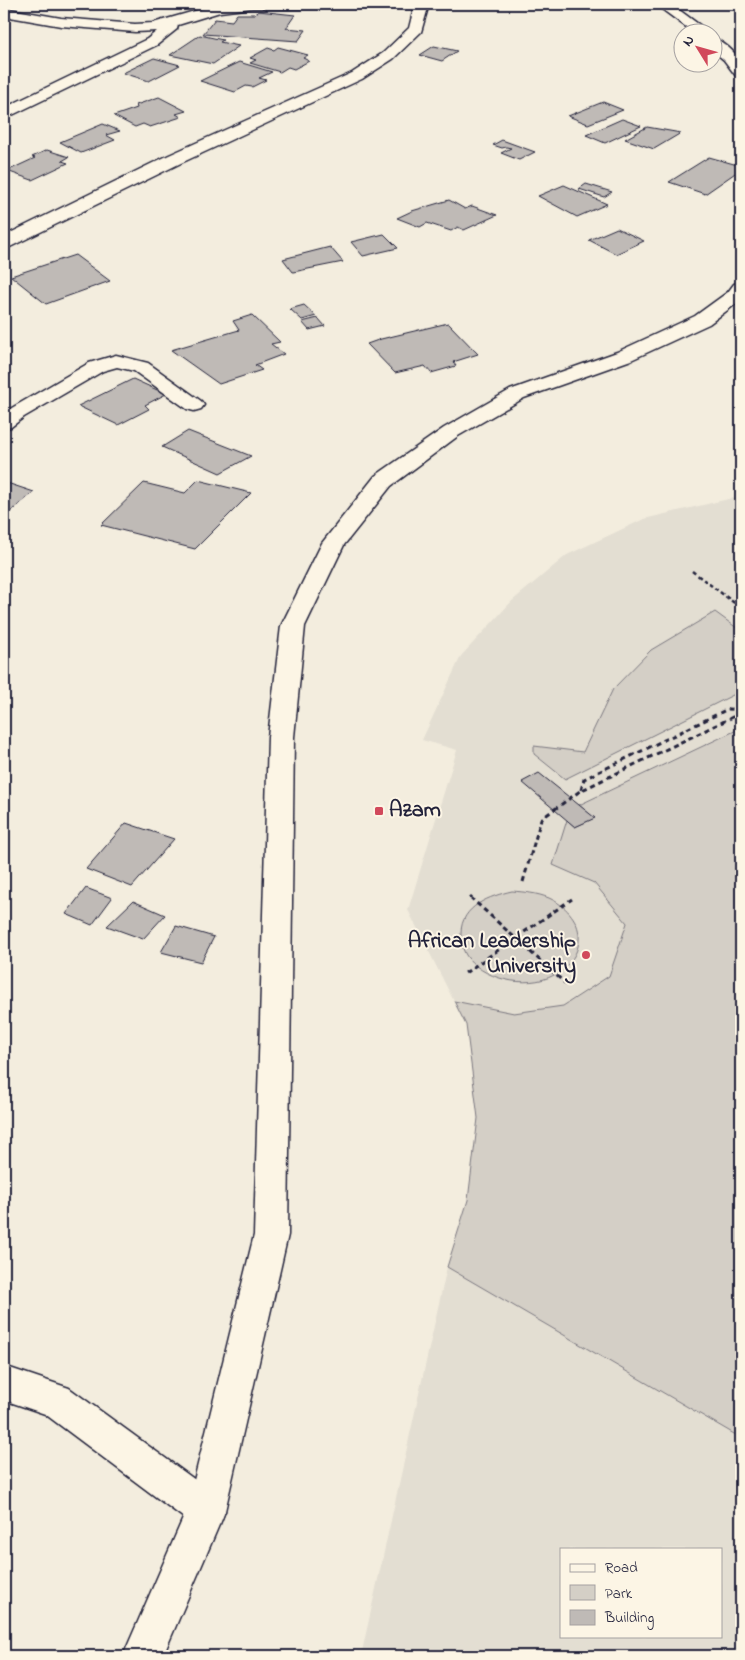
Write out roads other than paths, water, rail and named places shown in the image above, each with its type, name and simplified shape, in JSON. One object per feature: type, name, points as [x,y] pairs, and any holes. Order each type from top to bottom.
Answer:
[{"type":"street","points":[[39,18],[52,4]]},
{"type":"street","points":[[4,12],[39,18],[134,28],[154,27],[221,6],[252,4],[416,4]]},
{"type":"street","points":[[4,243],[175,159],[357,76],[388,56],[416,29],[422,4]]},
{"type":"street","points":[[662,4],[688,22]]},
{"type":"street","points":[[4,114],[152,42],[181,19]]},
{"type":"street","points":[[722,50],[730,57],[741,73]]},
{"type":"street","points":[[143,1656],[206,1511],[271,1235],[281,737],[293,626],[333,543],[383,481],[451,432],[517,394],[624,356],[702,320],[735,296],[741,288]]},
{"type":"street","points":[[4,423],[17,413],[96,367],[116,361],[142,367],[194,405]]},
{"type":"street","points":[[4,1383],[56,1400],[206,1511]]},
{"type":"place","name":"Azam","points":[[379,811]]},
{"type":"place","name":"African Leadership University","points":[[586,955]]}]
